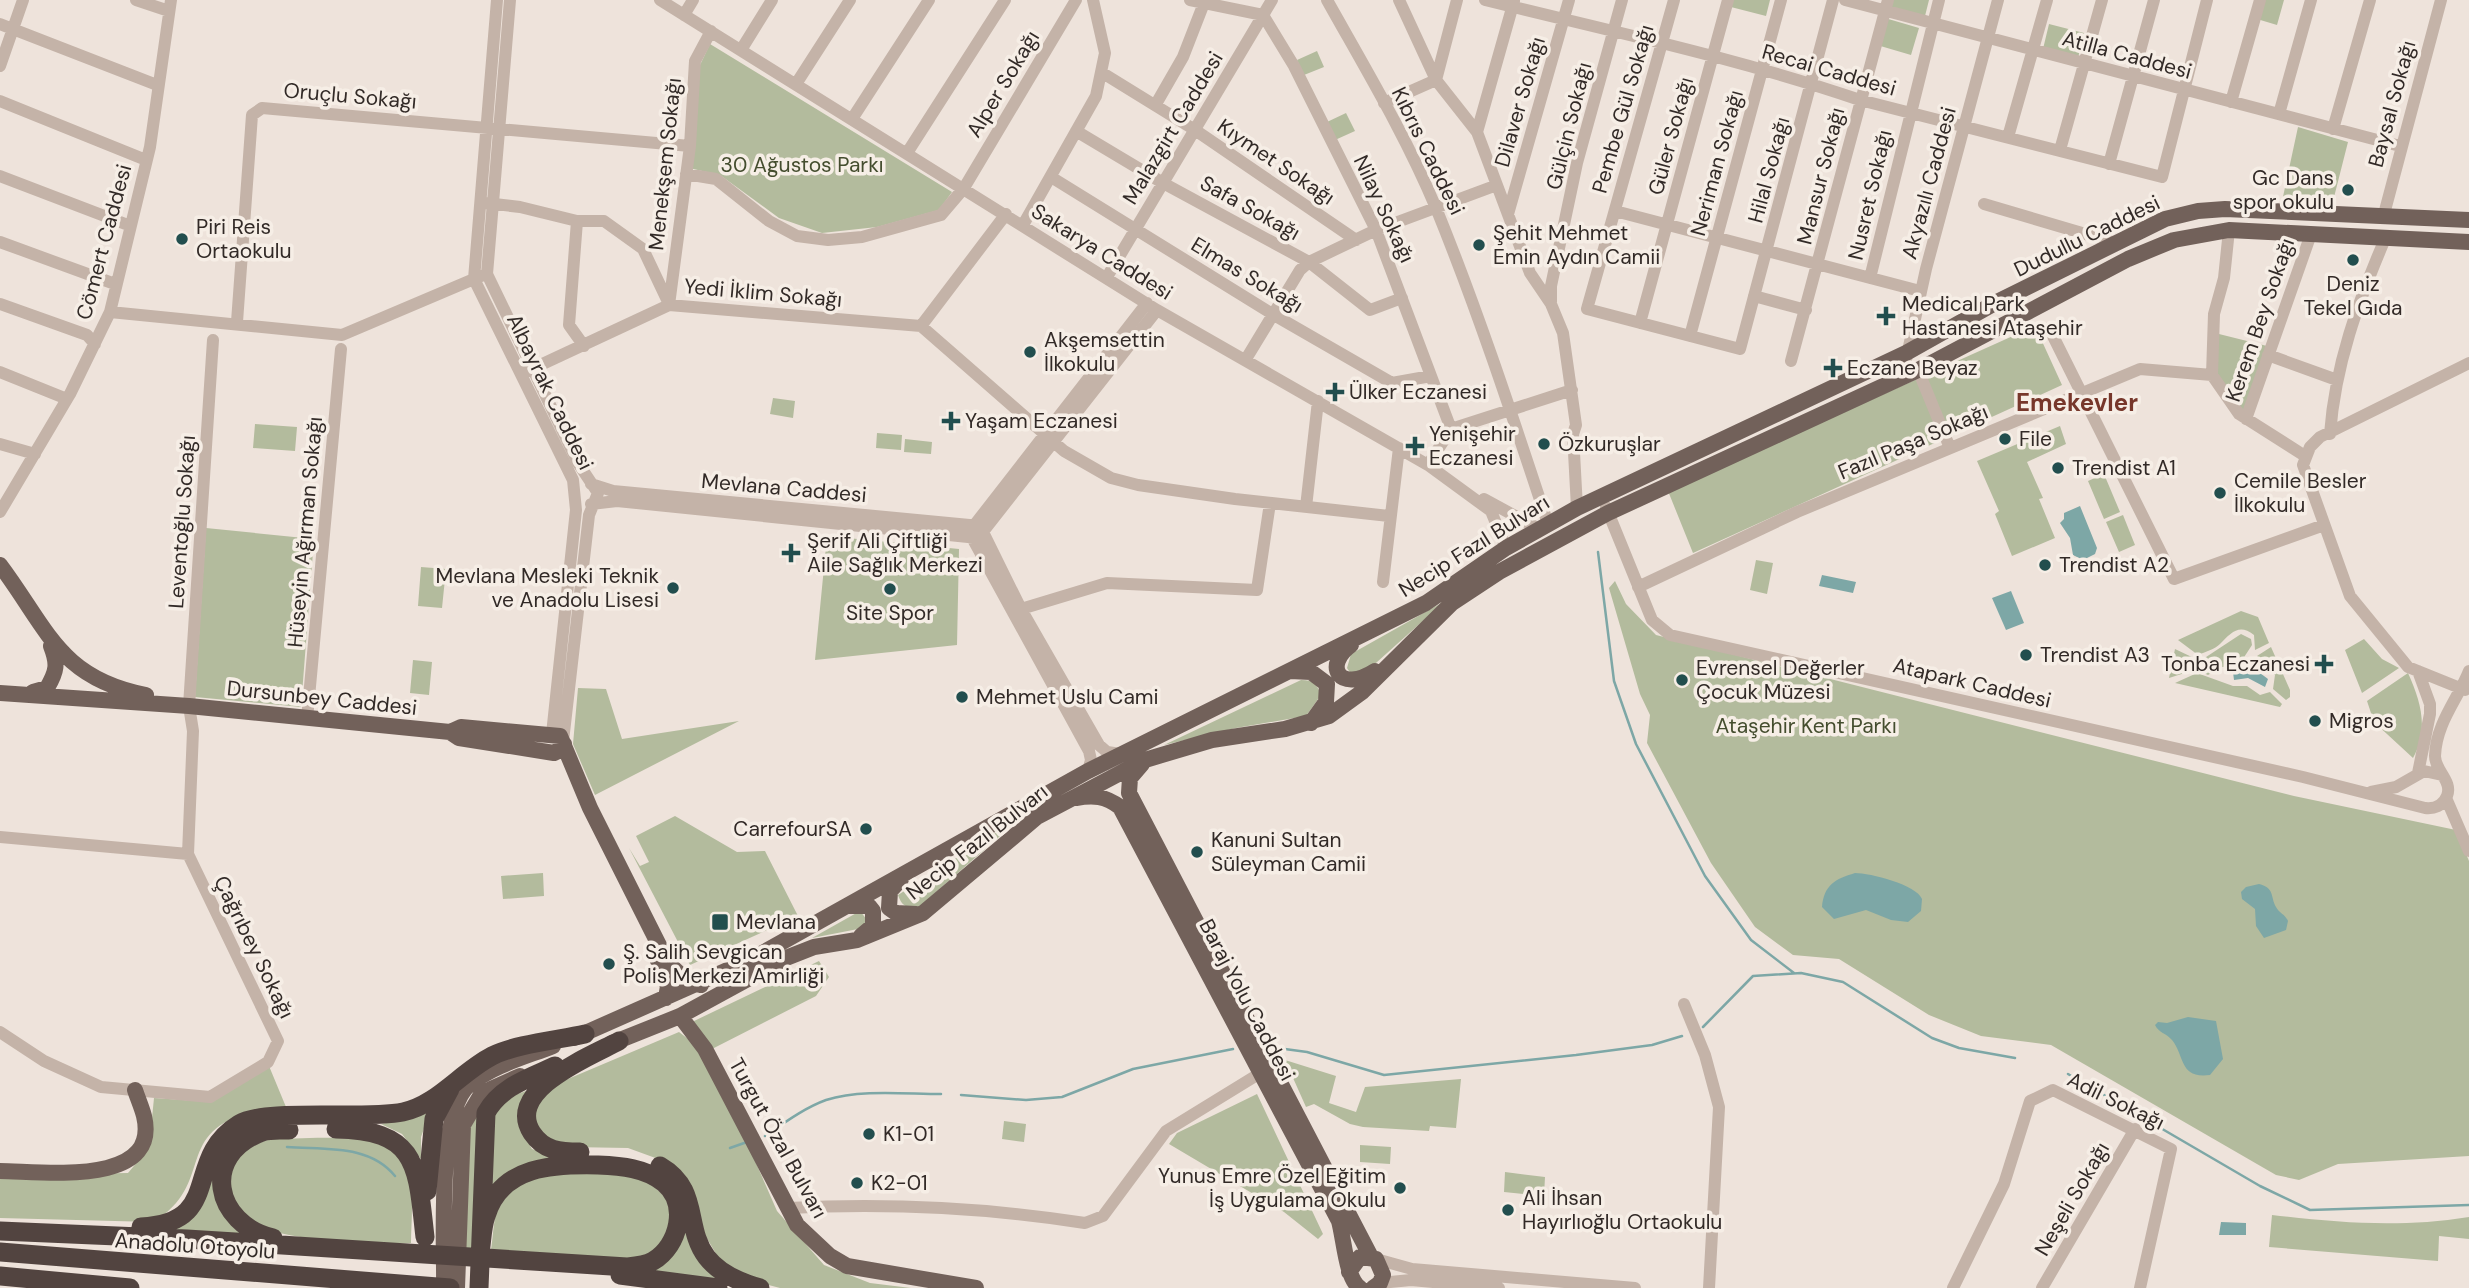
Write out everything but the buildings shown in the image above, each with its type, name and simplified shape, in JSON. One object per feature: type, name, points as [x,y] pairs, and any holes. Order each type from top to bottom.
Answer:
[{"type":"highway","points":[[619,1041],[572,1065],[533,1093],[528,1111],[529,1128],[538,1142],[555,1152],[632,1156],[651,1161],[670,1172],[683,1184],[694,1234],[704,1255],[727,1277],[760,1288]]},
{"type":"highway","points":[[32,1233],[173,1223],[186,1215],[194,1201],[213,1148],[240,1123],[259,1117],[374,1116],[416,1109],[462,1074],[495,1054],[586,1042]]},
{"type":"highway","points":[[479,1288],[485,1113],[493,1100],[506,1090],[586,1042]]},
{"type":"highway","points":[[424,1288],[429,1143],[434,1119],[441,1102],[461,1077],[495,1054]]},
{"type":"highway","points":[[389,1252],[285,1241],[249,1229],[232,1215],[223,1198],[221,1174],[230,1153],[264,1130],[360,1129],[379,1134],[397,1142],[418,1173],[425,1237]]},
{"type":"highway","points":[[0,1231],[628,1267],[651,1263],[673,1241],[679,1214],[675,1197],[665,1184],[647,1173],[621,1166],[556,1165],[535,1168],[517,1176],[495,1198],[486,1214],[480,1253]]},
{"type":"highway","name":"Anadolu Otoyolu","points":[[0,1252],[450,1288]]},
{"type":"highway","points":[[508,1261],[718,1288]]},
{"type":"highway","points":[[0,1276],[130,1288]]},
{"type":"main road","name":"Dudullu Caddesi","points":[[1601,497],[1906,353],[1995,303],[2165,219],[2198,211],[2225,209],[2383,218],[2469,219]]},
{"type":"main road","name":"Dudullu Caddesi","points":[[1608,513],[1918,370],[2128,259],[2174,240],[2229,230],[2469,242]]},
{"type":"main road","name":"Necip Fazıl Bulvarı","points":[[457,1288],[463,1125],[474,1103],[494,1085],[586,1042],[666,998],[701,985],[750,960],[1088,771],[1426,603],[1506,548],[1601,497]]},
{"type":"main road","name":"Necip Fazıl Bulvarı","points":[[444,1288],[447,1143],[451,1115],[458,1097],[468,1085],[493,1069],[586,1042],[619,1041],[681,1016],[786,958],[814,947],[857,940],[923,913],[993,852],[1064,800],[1145,760],[1212,740],[1311,723],[1345,707],[1452,603],[1499,572],[1608,513]]},
{"type":"main road","name":"Dursunbey Caddesi","points":[[0,565],[48,637],[80,670],[102,683],[189,706]]},
{"type":"main road","points":[[1364,635],[1340,654],[1337,668],[1340,676],[1347,680],[1360,681],[1395,659]]},
{"type":"main road","name":"Dursunbey Caddesi","points":[[24,694],[47,688],[56,673],[58,662],[48,637]]},
{"type":"main road","points":[[1288,670],[1311,672],[1327,684],[1326,702],[1311,723]]},
{"type":"main road","points":[[0,694],[24,694]]},
{"type":"main road","name":"Dursunbey Caddesi","points":[[24,694],[189,706],[450,732],[461,727],[555,743]]},
{"type":"main road","points":[[555,743],[668,963],[684,978],[701,985]]},
{"type":"main road","points":[[555,743],[664,973],[668,986],[666,998]]},
{"type":"main road","name":"Baraj Yolu Caddesi","points":[[1145,760],[1130,778],[1129,793],[1187,922],[1339,1221],[1347,1248],[1352,1281]]},
{"type":"main road","name":"Baraj Yolu Caddesi","points":[[1064,800],[1093,795],[1109,799],[1120,807],[1383,1271],[1376,1286]]},
{"type":"main road","points":[[905,874],[890,891],[890,908],[904,915],[923,913]]},
{"type":"main road","points":[[837,909],[861,904],[869,906],[873,911],[873,926],[857,940]]},
{"type":"main road","name":"Turgut Özal Bulvarı","points":[[681,1016],[705,1049],[797,1225],[813,1242],[847,1266],[976,1288]]},
{"type":"main road","points":[[0,1171],[91,1171],[124,1165],[137,1154],[144,1134],[145,1118],[135,1090]]},
{"type":"main road","name":"Baraj Yolu Caddesi","points":[[1352,1281],[1355,1261],[1374,1258]]},
{"type":"street","points":[[0,66],[23,0]]},
{"type":"street","points":[[136,0],[170,6]]},
{"type":"street","name":"Albayrak Caddesi","points":[[497,0],[478,202],[474,279],[591,484]]},
{"type":"street","name":"Albayrak Caddesi","points":[[510,0],[487,274],[572,478],[575,494],[555,743]]},
{"type":"street","name":"Sakarya Caddesi","points":[[660,0],[1152,306],[1428,465],[1490,511],[1506,548]]},
{"type":"street","points":[[684,15],[692,0]]},
{"type":"street","points":[[741,50],[772,0]]},
{"type":"street","points":[[796,85],[850,0]]},
{"type":"street","points":[[852,119],[929,0]]},
{"type":"street","points":[[907,153],[1005,0]]},
{"type":"street","name":"Alper Sokağı","points":[[686,174],[716,179],[769,221],[797,236],[828,240],[862,237],[941,215],[964,188],[1076,0]]},
{"type":"street","points":[[1023,225],[1096,96],[1105,53],[1093,0]]},
{"type":"street","points":[[1190,0],[1263,15]]},
{"type":"street","name":"Malazgirt Caddesi","points":[[1107,276],[1272,0]]},
{"type":"street","name":"Kıbrıs Caddesi","points":[[1327,0],[1384,103],[1435,206],[1511,409],[1543,527]]},
{"type":"street","points":[[1399,0],[1436,80],[1477,132],[1530,273],[1551,304],[1563,333],[1572,390],[1577,508]]},
{"type":"street","points":[[1436,80],[1457,0]]},
{"type":"street","name":"Recai Caddesi","points":[[1485,0],[1513,4],[1614,30],[1812,84],[1860,100],[2162,177],[2183,89]]},
{"type":"street","name":"Dilaver Sokağı","points":[[1508,214],[1569,0]]},
{"type":"street","name":"Gülçin Sokağı","points":[[1551,304],[1551,286],[1577,163],[1622,0]]},
{"type":"street","name":"Pembe Gül Sokağı","points":[[1640,323],[1587,309],[1674,0]]},
{"type":"street","name":"Güler Sokağı","points":[[1640,323],[1728,0]]},
{"type":"street","name":"Neriman Sokağı","points":[[1690,336],[1781,0]]},
{"type":"street","name":"Hilal Sokağı","points":[[1690,336],[1740,349],[1833,0]]},
{"type":"street","name":"Atilla Caddesi","points":[[1845,0],[1886,5],[1933,23],[2400,146]]},
{"type":"street","name":"Nusret Sokağı","points":[[1870,278],[1939,0]]},
{"type":"street","name":"Akyazılı Caddesi","points":[[1902,377],[1920,291],[1998,0]]},
{"type":"street","points":[[2008,136],[2047,0]]},
{"type":"street","points":[[2060,150],[2102,0]]},
{"type":"street","points":[[2109,164],[2154,0]]},
{"type":"street","points":[[2183,89],[2207,0]]},
{"type":"street","points":[[2231,102],[2259,0]]},
{"type":"street","points":[[2279,114],[2311,0]]},
{"type":"street","points":[[2333,129],[2370,0]]},
{"type":"street","name":"Baysal Sokağı","points":[[2383,218],[2441,0]]},
{"type":"street","points":[[1156,104],[1183,57],[1204,3]]},
{"type":"street","points":[[1477,132],[1513,4]]},
{"type":"street","name":"Mansur Sokağı","points":[[1791,361],[1886,5]]},
{"type":"street","name":"Cömert Caddesi","points":[[0,512],[67,399],[110,312],[128,225],[146,160],[170,6]]},
{"type":"street","name":"Nilay Sokağı","points":[[1263,15],[1294,66],[1376,230],[1451,429]]},
{"type":"street","points":[[0,24],[157,85]]},
{"type":"street","name":"Menekşem Sokağı","points":[[669,304],[690,146],[695,61],[711,32]]},
{"type":"street","name":"Kıymet Sokağı","points":[[1101,72],[1156,104],[1356,240]]},
{"type":"street","points":[[1384,103],[1436,80]]},
{"type":"street","points":[[0,101],[146,160]]},
{"type":"street","name":"Oruçlu Sokağı","points":[[237,322],[252,115],[262,108],[486,127]]},
{"type":"street","points":[[486,127],[690,146]]},
{"type":"street","name":"Safa Sokağı","points":[[1076,131],[1163,183],[1309,262],[1370,310],[1402,298]]},
{"type":"street","points":[[0,176],[128,225]]},
{"type":"street","name":"Elmas Sokağı","points":[[1051,177],[1274,315],[1392,383],[1431,376]]},
{"type":"street","name":"Dilaver Sokağı","points":[[1246,359],[1300,270],[1309,262],[1435,206],[1497,186]]},
{"type":"street","points":[[478,202],[520,207],[577,221],[604,221],[643,249],[669,304]]},
{"type":"street","points":[[1984,204],[2116,243]]},
{"type":"street","points":[[1615,211],[1920,291]]},
{"type":"street","points":[[1006,214],[921,326],[1048,438],[1111,478],[1123,482],[1270,503],[1389,516]]},
{"type":"street","points":[[577,221],[569,326],[584,346]]},
{"type":"street","points":[[2229,230],[2224,278],[2214,314],[2212,375],[2233,407],[2246,419],[2305,456]]},
{"type":"street","name":"Kerem Bey Sokağı","points":[[2246,419],[2311,234]]},
{"type":"street","points":[[2330,434],[2337,380],[2366,283],[2385,239]]},
{"type":"street","points":[[0,242],[115,284]]},
{"type":"street","points":[[110,312],[237,322],[342,335],[487,274]]},
{"type":"street","points":[[1754,296],[1806,310]]},
{"type":"street","points":[[0,304],[87,335],[95,344]]},
{"type":"street","name":"Yedi İklim Sokağı","points":[[526,371],[669,304],[921,326]]},
{"type":"street","points":[[976,532],[1152,306]]},
{"type":"street","points":[[1640,323],[1690,336]]},
{"type":"street","points":[[2049,328],[2174,579],[2324,525]]},
{"type":"street","name":"Leventoğlu Sokağı","points":[[189,706],[213,340]]},
{"type":"street","name":"Hüseyin Ağırman Sokağı","points":[[307,719],[341,349]]},
{"type":"street","points":[[2268,355],[2337,380]]},
{"type":"street","points":[[2461,688],[2408,667],[2350,596],[2303,465],[2305,456],[2320,438],[2469,363]]},
{"type":"street","name":"Fazıl Paşa Sokağı","points":[[1638,587],[1797,512],[2140,369],[2212,375]]},
{"type":"street","points":[[1918,370],[1950,448]]},
{"type":"street","points":[[0,372],[67,399]]},
{"type":"street","points":[[1428,465],[1451,429],[1572,390]]},
{"type":"street","points":[[1306,507],[1318,401]]},
{"type":"street","points":[[0,444],[35,454]]},
{"type":"street","points":[[1384,582],[1389,516],[1399,448]]},
{"type":"street","points":[[555,743],[589,514],[598,493],[591,484],[580,484],[575,494],[580,503],[593,503]]},
{"type":"street","name":"Mevlana Caddesi","points":[[591,484],[613,491],[976,532]]},
{"type":"street","points":[[1456,484],[1543,527]]},
{"type":"street","name":"Atapark Caddesi","points":[[1601,497],[1652,620],[1670,635],[2419,806]]},
{"type":"street","name":"Mevlana Caddesi","points":[[593,503],[617,501],[976,532]]},
{"type":"street","points":[[1021,609],[1107,583],[1257,590],[1270,503]]},
{"type":"street","points":[[976,532],[1099,745],[1107,752],[1122,754]]},
{"type":"street","points":[[976,532],[1090,752],[1088,771]]},
{"type":"street","points":[[2418,671],[2430,704],[2429,727],[2410,796],[2419,806],[2437,807],[2446,798]]},
{"type":"street","points":[[2469,671],[2456,693],[2437,741],[2435,758],[2448,785],[2446,798],[2469,851]]},
{"type":"street","points":[[2430,704],[2440,692],[2461,688]]},
{"type":"street","name":"Çağrıbey Sokağı","points":[[135,1090],[210,1097],[268,1062],[278,1041],[188,854],[193,731],[189,706]]},
{"type":"street","points":[[2367,793],[2396,787],[2430,770],[2442,775]]},
{"type":"street","points":[[0,837],[188,854]]},
{"type":"street","points":[[1684,1004],[1705,1055],[1720,1126],[1709,1288]]},
{"type":"street","points":[[0,1032],[73,1076],[101,1087],[135,1090]]},
{"type":"street","points":[[788,1208],[830,1206],[945,1210],[1085,1223],[1096,1220],[1102,1216],[1166,1131],[1262,1072]]},
{"type":"street","name":"Adil Sokağı","points":[[1953,1288],[2004,1184],[2031,1101],[2053,1090],[2171,1149],[2140,1288]]},
{"type":"street","name":"Neşeli Sokağı","points":[[2042,1288],[2135,1129]]},
{"type":"street","points":[[1374,1258],[1412,1269],[1634,1288]]},
{"type":"street","name":"Baraj Yolu Caddesi","points":[[1376,1286],[1410,1280],[1499,1288]]},
{"type":"green space","points":[[1728,0],[1770,0],[1766,16],[1727,6]]},
{"type":"green space","points":[[1890,0],[1929,0],[1925,16],[1888,6]]},
{"type":"green space","points":[[2263,0],[2284,0],[2277,25],[2257,19]]},
{"type":"green space","points":[[1885,18],[1919,28],[1911,55],[1877,45]]},
{"type":"green space","points":[[2049,24],[2084,33],[2078,58],[2043,49]]},
{"type":"green space","name":"30 Ağustos Parkı","points":[[710,44],[952,192],[939,210],[877,227],[822,233],[779,218],[720,175],[689,168],[700,65]]},
{"type":"green space","points":[[1317,51],[1324,67],[1304,75],[1297,60]]},
{"type":"green space","points":[[1346,113],[1355,131],[1335,140],[1327,122]]},
{"type":"green space","points":[[2298,127],[2348,142],[2331,209],[2281,206]]},
{"type":"green space","points":[[2035,326],[2062,385],[1693,553],[1668,491]]},
{"type":"green space","points":[[2215,333],[2267,346],[2246,413],[2228,393],[2219,377],[2215,359]]},
{"type":"green space","points":[[773,398],[795,401],[793,418],[770,414]]},
{"type":"green space","points":[[255,424],[297,427],[295,451],[253,448]]},
{"type":"green space","points":[[2060,426],[2066,444],[2027,462],[2043,498],[2039,499],[2055,538],[2012,556],[1995,514],[1999,511],[1977,461]]},
{"type":"green space","points":[[877,433],[902,435],[901,450],[876,448]]},
{"type":"green space","points":[[905,439],[932,442],[931,454],[904,452]]},
{"type":"green space","points":[[2104,474],[2120,512],[2104,519],[2088,481]]},
{"type":"green space","points":[[2123,515],[2135,545],[2119,552],[2106,522]]},
{"type":"green space","points":[[206,528],[314,539],[301,707],[195,697]]},
{"type":"green space","name":"Site Spor","points":[[827,536],[959,549],[957,645],[815,660]]},
{"type":"green space","points":[[1756,560],[1773,563],[1767,594],[1750,590]]},
{"type":"green space","points":[[421,567],[446,569],[442,608],[418,606]]},
{"type":"green space","name":"Ataşehir Kent Parkı","points":[[1615,581],[1626,604],[1656,635],[2294,796],[2456,830],[2469,861],[2469,1156],[2338,1164],[2299,1180],[2276,1175],[2051,1045],[1981,1036],[1929,1015],[1839,959],[1793,955],[1755,927],[1711,863],[1647,743],[1650,715],[1640,694],[1609,588]]},
{"type":"green space","points":[[1445,601],[1367,671],[1351,674],[1347,668],[1351,654]]},
{"type":"green space","points":[[2241,611],[2258,617],[2269,643],[2255,650],[2254,635],[2240,630],[2198,655],[2178,640]]},
{"type":"green space","points":[[2241,634],[2251,639],[2252,645],[2239,665],[2222,667],[2208,675],[2199,671],[2200,661]]},
{"type":"green space","points":[[2364,639],[2382,659],[2399,668],[2362,693],[2345,650]]},
{"type":"green space","points":[[2271,647],[2290,690],[2290,697],[2286,700],[2273,689],[2275,675],[2257,656]]},
{"type":"green space","points":[[2175,649],[2196,659],[2194,670],[2169,678]]},
{"type":"green space","points":[[413,660],[432,662],[429,695],[410,693]]},
{"type":"green space","points":[[2197,673],[2233,686],[2247,686],[2260,695],[2270,692],[2282,704],[2280,707],[2175,683]]},
{"type":"green space","points":[[2408,673],[2420,705],[2422,726],[2413,758],[2374,722],[2367,701]]},
{"type":"green space","points":[[1301,680],[1314,683],[1321,695],[1306,716],[1236,728],[1164,745]]},
{"type":"green space","points":[[578,688],[606,689],[622,739],[739,721],[595,795],[573,744]]},
{"type":"green space","points":[[1025,814],[919,907],[908,907],[901,902],[898,895]]},
{"type":"green space","points":[[675,816],[737,852],[765,851],[798,916],[690,965],[629,848],[640,866],[649,862],[636,836]]},
{"type":"green space","points":[[543,873],[544,896],[503,899],[501,876]]},
{"type":"green space","points":[[860,911],[868,921],[863,928],[812,938]]},
{"type":"green space","points":[[819,961],[829,977],[816,996],[712,1049],[692,1022]]},
{"type":"green space","points":[[679,1032],[692,1042],[732,1108],[777,1211],[824,1265],[870,1283],[911,1288],[780,1288],[743,1278],[722,1264],[661,1160],[628,1148],[571,1147],[543,1138],[531,1113],[549,1087]]},
{"type":"green space","points":[[1285,1060],[1336,1076],[1329,1103],[1356,1112],[1365,1087],[1461,1079],[1456,1128],[1430,1126],[1429,1131],[1363,1127],[1350,1124],[1314,1104],[1306,1107]]},
{"type":"green space","points":[[269,1066],[286,1107],[247,1114],[222,1124],[207,1138],[186,1188],[174,1205],[153,1222],[0,1218],[0,1175],[128,1173],[149,1148],[154,1098],[212,1102]]},
{"type":"green space","points":[[529,1090],[522,1132],[532,1149],[556,1157],[485,1198],[493,1112],[506,1098]]},
{"type":"green space","points":[[1257,1094],[1323,1234],[1318,1239],[1284,1212],[1169,1144],[1177,1133]]},
{"type":"green space","points":[[431,1109],[421,1137],[421,1159],[402,1134],[381,1124],[417,1117]]},
{"type":"green space","points":[[479,1113],[476,1249],[464,1248],[470,1126]]},
{"type":"green space","points":[[1004,1121],[1026,1124],[1024,1142],[1002,1139]]},
{"type":"green space","points":[[347,1138],[377,1143],[391,1149],[402,1161],[409,1180],[412,1198],[411,1243],[309,1238],[270,1230],[249,1221],[238,1211],[231,1199],[231,1169],[233,1162],[243,1152],[270,1139]]},
{"type":"green space","points":[[1360,1145],[1391,1147],[1390,1164],[1360,1162]]},
{"type":"green space","points":[[212,1169],[213,1182],[249,1237],[169,1233]]},
{"type":"green space","points":[[570,1172],[611,1172],[644,1178],[668,1199],[672,1221],[659,1250],[639,1260],[491,1250],[499,1205],[506,1193],[516,1185],[528,1179]]},
{"type":"green space","points":[[1505,1172],[1545,1177],[1544,1196],[1504,1192]]},
{"type":"green space","points":[[2272,1215],[2370,1223],[2469,1217],[2469,1239],[2439,1236],[2438,1261],[2269,1247]]},
{"type":"green space","points":[[687,1224],[731,1284],[645,1271]]},
{"type":"water","points":[[2080,506],[2097,548],[2095,554],[2083,560],[2073,555],[2070,538],[2060,523],[2064,519],[2064,513]]},
{"type":"water","points":[[1822,575],[1856,582],[1853,593],[1819,586]]},
{"type":"water","points":[[2011,591],[2024,623],[2006,630],[1992,598]]},
{"type":"water","points":[[2250,660],[2256,661],[2260,673],[2268,679],[2265,687],[2248,678],[2234,680],[2233,672],[2244,669]]},
{"type":"water","points":[[1855,873],[1871,875],[1912,889],[1922,899],[1921,911],[1908,922],[1891,920],[1866,910],[1834,919],[1822,907],[1825,893],[1836,881]]},
{"type":"water","points":[[2259,884],[2270,890],[2276,907],[2288,921],[2286,930],[2264,938],[2256,926],[2255,909],[2242,899],[2241,892],[2246,887]]},
{"type":"water","points":[[2188,1017],[2216,1021],[2223,1059],[2210,1075],[2200,1075],[2188,1070],[2172,1040],[2155,1025],[2158,1022],[2167,1023]]},
{"type":"water","points":[[2221,1222],[2246,1223],[2246,1235],[2219,1235]]},
{"type":"waterway","points":[[1598,552],[1614,681],[1636,744],[1705,876],[1751,940],[1794,973]]},
{"type":"waterway","points":[[1703,1027],[1753,976],[1801,973],[1843,982],[1932,1038],[1959,1048],[2015,1058]]},
{"type":"waterway","points":[[1270,1047],[1307,1052],[1384,1075],[1576,1055],[1652,1045],[1682,1036]]},
{"type":"waterway","points":[[961,1095],[1026,1100],[1062,1097],[1133,1069],[1233,1049]]},
{"type":"waterway","points":[[2068,1074],[2260,1186],[2310,1210],[2469,1205]]},
{"type":"waterway","points":[[765,1136],[794,1116],[826,1100],[854,1094],[941,1094]]},
{"type":"waterway","points":[[730,1148],[747,1142]]},
{"type":"waterway","points":[[287,1147],[331,1149],[359,1154],[372,1158],[395,1176]]},
{"type":"place","name":"Gc Dans spor okulu","points":[[2348,190]]},
{"type":"place","name":"Piri Reis Ortaokulu","points":[[182,239]]},
{"type":"place","name":"Şehit Mehmet Emin Aydın Camii","points":[[1479,245]]},
{"type":"place","name":"Deniz Tekel Gıda","points":[[2353,260]]},
{"type":"place","name":"Medical Park Hastanesi Ataşehir","points":[[1886,316]]},
{"type":"place","name":"Akşemsettin İlkokulu","points":[[1030,352]]},
{"type":"place","name":"Eczane Beyaz","points":[[1833,368]]},
{"type":"place","name":"Ülker Eczanesi","points":[[1335,392]]},
{"type":"place","name":"Yaşam Eczanesi","points":[[951,421]]},
{"type":"place","name":"File","points":[[2005,439]]},
{"type":"place","name":"Özkuruşlar","points":[[1544,444]]},
{"type":"place","name":"Yenişehir Eczanesi","points":[[1415,446]]},
{"type":"place","name":"Trendist A1","points":[[2058,468]]},
{"type":"place","name":"Cemile Besler İlkokulu","points":[[2220,493]]},
{"type":"place","name":"Şerif Ali Çiftliği Aile Sağlık Merkezi","points":[[791,553]]},
{"type":"place","name":"Trendist A2","points":[[2045,565]]},
{"type":"place","name":"Mevlana Mesleki Teknik ve Anadolu Lisesi","points":[[673,588]]},
{"type":"place","name":"Site Spor","points":[[890,589]]},
{"type":"place","name":"Trendist A3","points":[[2026,655]]},
{"type":"place","name":"Tonba Eczanesi","points":[[2324,664]]},
{"type":"place","name":"Evrensel Değerler Çocuk Müzesi","points":[[1682,680]]},
{"type":"place","name":"Mehmet Uslu Cami","points":[[962,697]]},
{"type":"place","name":"Migros","points":[[2315,721]]},
{"type":"place","name":"CarrefourSA","points":[[866,829]]},
{"type":"place","name":"Kanuni Sultan Süleyman Camii","points":[[1197,852]]},
{"type":"place","name":"Mevlana","points":[[720,922]]},
{"type":"place","name":"Ş. Salih Sevgican Polis Merkezi Amirliği","points":[[609,964]]},
{"type":"place","name":"K1-01","points":[[869,1134]]},
{"type":"place","name":"K2-01","points":[[857,1183]]},
{"type":"place","name":"Yunus Emre Özel Eğitim İş Uygulama Okulu","points":[[1400,1188]]},
{"type":"place","name":"Ali İhsan Hayırlıoğlu Ortaokulu","points":[[1508,1210]]},
{"type":"district","name":"Emekevler","points":[[2077,402]]}]
